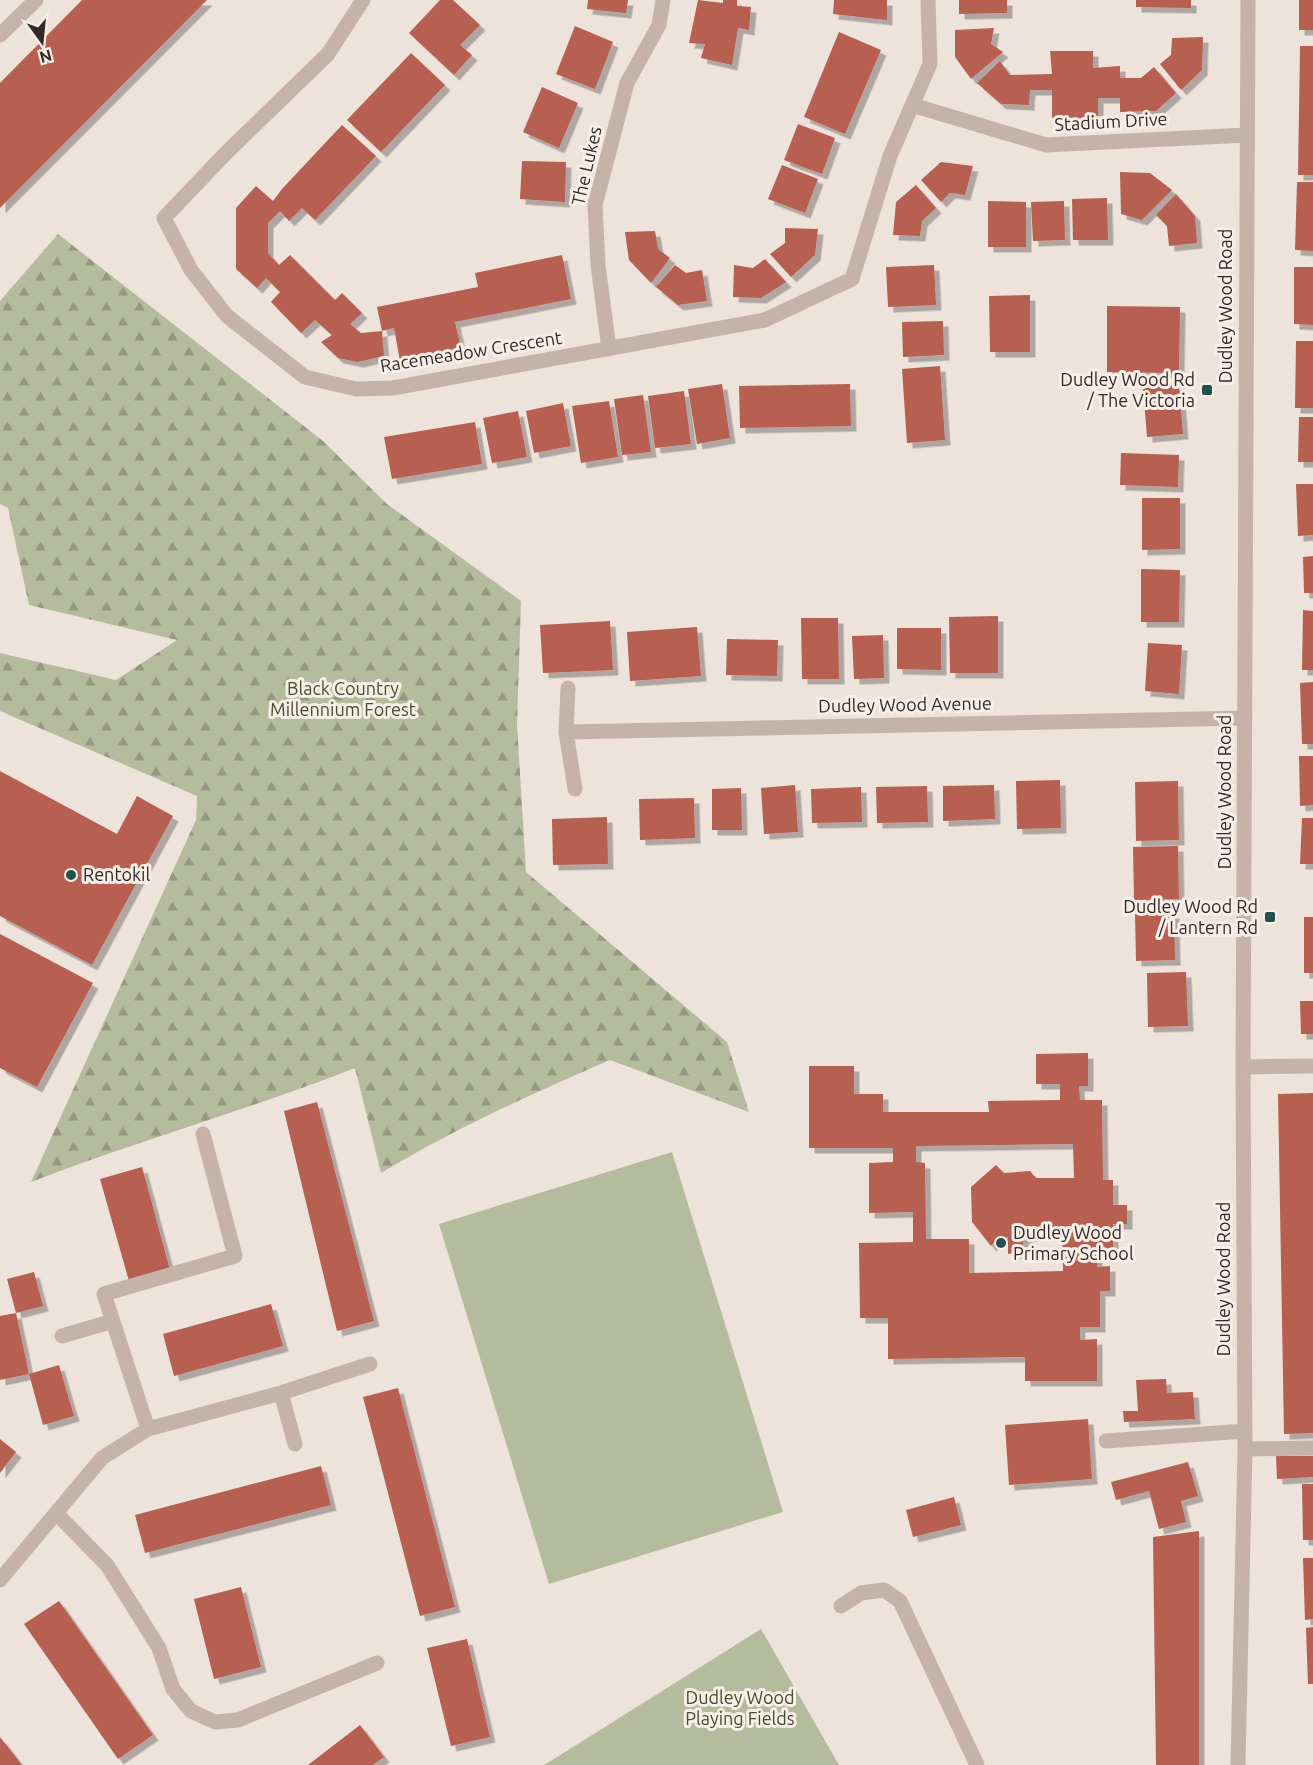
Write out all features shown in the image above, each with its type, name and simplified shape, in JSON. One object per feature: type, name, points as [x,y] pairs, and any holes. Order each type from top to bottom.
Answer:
[{"type":"street","points":[[0,35],[36,0]]},
{"type":"street","name":"Racemeadow Crescent","points":[[363,0],[328,54],[226,153],[164,218],[191,270],[226,316],[305,377],[356,389],[393,388],[765,320],[852,279],[890,156],[930,64],[928,0]]},
{"type":"street","name":"The Lukes","points":[[609,349],[598,265],[595,205],[627,83],[659,25],[663,0]]},
{"type":"street","name":"Dudley Wood Road","points":[[1238,1765],[1245,1449],[1243,1067],[1248,0]]},
{"type":"street","name":"Stadium Drive","points":[[912,105],[1046,145],[1247,135]]},
{"type":"street","points":[[568,688],[566,732],[575,789]]},
{"type":"street","name":"Dudley Wood Avenue","points":[[566,732],[1245,718]]},
{"type":"street","points":[[1243,1067],[1313,1066]]},
{"type":"street","points":[[148,1430],[104,1294],[235,1256],[202,1134]]},
{"type":"street","points":[[62,1336],[113,1321]]},
{"type":"street","points":[[0,1580],[102,1458],[148,1430],[281,1393],[370,1364]]},
{"type":"street","points":[[281,1393],[295,1444]]},
{"type":"street","points":[[1106,1441],[1245,1431]]},
{"type":"street","points":[[1245,1449],[1313,1448]]},
{"type":"street","points":[[56,1513],[107,1565],[159,1648],[173,1689],[192,1711],[215,1722],[238,1720],[377,1663]]},
{"type":"street","points":[[841,1606],[861,1593],[884,1590],[900,1600],[977,1765]]},
{"type":"green space","name":"Black Country Millennium Forest","points":[[58,234],[323,441],[387,504],[521,601],[517,724],[526,872],[727,1042],[749,1112],[610,1060],[493,1113],[381,1173],[355,1068],[31,1182],[196,820],[197,796],[0,711],[0,653],[116,680],[177,640],[29,605],[8,508],[0,504],[0,301]]},
{"type":"green space","points":[[672,1152],[783,1512],[549,1584],[439,1224]]},
{"type":"green space","name":"Dudley Wood Playing Fields","points":[[761,1629],[839,1765],[544,1765],[557,1757]]},
{"type":"building","points":[[82,0],[207,0],[0,208],[0,83]]},
{"type":"building","points":[[440,0],[453,0],[480,25],[460,45],[472,55],[454,75],[409,33]]},
{"type":"building","points":[[588,0],[628,0],[626,13],[587,9]]},
{"type":"building","points":[[698,0],[723,3],[723,0],[737,0],[737,6],[751,7],[749,30],[738,28],[732,65],[701,58],[705,44],[689,43]]},
{"type":"building","points":[[834,0],[887,0],[887,20],[833,14]]},
{"type":"building","points":[[959,0],[1007,0],[1007,13],[959,14]]},
{"type":"building","points":[[1136,0],[1191,0],[1191,8],[1136,7]]},
{"type":"building","points":[[1299,0],[1313,0],[1313,30],[1299,30]]},
{"type":"building","points":[[575,26],[613,42],[595,89],[556,74]]},
{"type":"building","points":[[994,28],[991,44],[1003,52],[971,79],[955,57],[955,30]]},
{"type":"building","points":[[839,32],[881,50],[845,134],[804,117]]},
{"type":"building","points":[[1203,37],[1202,70],[1181,90],[1160,64],[1171,55],[1172,38]]},
{"type":"building","points":[[1300,46],[1313,46],[1313,175],[1298,175]]},
{"type":"building","points":[[1050,51],[1093,51],[1093,68],[1120,66],[1120,78],[1141,78],[1154,67],[1176,93],[1156,111],[1120,112],[1120,98],[1098,98],[1098,118],[1052,118],[1052,90],[1030,90],[1029,105],[1001,104],[977,83],[1000,61],[1010,75],[1052,74]]},
{"type":"building","points":[[411,53],[445,85],[381,152],[347,120]]},
{"type":"building","points":[[542,87],[578,103],[559,148],[523,132]]},
{"type":"building","points":[[798,124],[835,138],[822,174],[784,160]]},
{"type":"building","points":[[342,125],[376,156],[315,220],[302,208],[289,221],[280,211],[268,223],[268,253],[279,265],[290,255],[335,300],[342,293],[362,313],[350,324],[361,333],[382,331],[384,356],[358,362],[338,358],[321,342],[332,335],[315,320],[301,333],[271,302],[280,292],[266,278],[257,288],[236,269],[236,208],[256,186],[273,201]]},
{"type":"building","points":[[522,161],[566,162],[565,202],[520,199]]},
{"type":"building","points":[[941,162],[973,166],[965,195],[950,193],[941,202],[921,180]]},
{"type":"building","points":[[782,165],[818,179],[805,213],[768,199]]},
{"type":"building","points":[[1120,172],[1150,173],[1172,190],[1142,220],[1121,214]]},
{"type":"building","points":[[1297,182],[1313,182],[1313,251],[1295,250]]},
{"type":"building","points":[[916,185],[936,208],[922,221],[920,236],[893,235],[896,202]]},
{"type":"building","points":[[1176,194],[1195,216],[1197,243],[1169,246],[1167,226],[1156,215]]},
{"type":"building","points":[[1107,198],[1108,240],[1073,240],[1072,199]]},
{"type":"building","points":[[988,201],[1026,202],[1026,247],[988,247]]},
{"type":"building","points":[[1064,201],[1065,240],[1033,241],[1031,202]]},
{"type":"building","points":[[785,228],[818,229],[815,255],[791,277],[770,254],[785,243]]},
{"type":"building","points":[[655,231],[658,249],[670,258],[651,283],[629,260],[625,232]]},
{"type":"building","points":[[562,255],[571,299],[455,322],[461,349],[400,361],[394,328],[382,331],[377,307],[478,287],[475,273]]},
{"type":"building","points":[[765,259],[786,282],[761,298],[733,297],[734,265],[753,268]]},
{"type":"building","points":[[675,265],[686,273],[702,270],[707,301],[678,305],[656,287]]},
{"type":"building","points":[[934,265],[936,305],[888,307],[886,267]]},
{"type":"building","points":[[1294,267],[1313,267],[1313,325],[1294,324]]},
{"type":"building","points":[[1030,295],[1030,352],[990,352],[989,296]]},
{"type":"building","points":[[1107,306],[1180,307],[1179,373],[1107,372]]},
{"type":"building","points":[[943,321],[944,355],[903,357],[902,322]]},
{"type":"building","points":[[1296,341],[1313,341],[1313,408],[1295,408]]},
{"type":"building","points":[[940,366],[945,440],[907,443],[902,369]]},
{"type":"building","points":[[722,384],[730,438],[697,444],[688,389]]},
{"type":"building","points":[[850,384],[851,426],[740,428],[739,386]]},
{"type":"building","points":[[1179,385],[1183,434],[1147,437],[1143,388]]},
{"type":"building","points":[[684,391],[691,444],[655,448],[648,396]]},
{"type":"building","points":[[643,395],[651,452],[622,455],[614,399]]},
{"type":"building","points":[[609,401],[618,457],[581,463],[572,406]]},
{"type":"building","points":[[563,403],[571,446],[534,453],[526,411]]},
{"type":"building","points":[[518,411],[527,457],[492,463],[483,418]]},
{"type":"building","points":[[1299,417],[1313,417],[1313,462],[1298,462]]},
{"type":"building","points":[[475,422],[482,464],[392,479],[384,437]]},
{"type":"building","points":[[1121,453],[1179,455],[1178,487],[1120,485]]},
{"type":"building","points":[[1296,484],[1313,484],[1313,535],[1298,536]]},
{"type":"building","points":[[1142,498],[1180,498],[1180,549],[1142,550]]},
{"type":"building","points":[[1313,556],[1313,593],[1304,593],[1303,557]]},
{"type":"building","points":[[1141,569],[1180,570],[1179,622],[1141,622]]},
{"type":"building","points":[[1303,610],[1313,611],[1313,670],[1302,670]]},
{"type":"building","points":[[998,616],[998,673],[950,673],[949,617]]},
{"type":"building","points":[[801,618],[838,618],[839,679],[802,679]]},
{"type":"building","points":[[610,621],[613,670],[543,673],[540,625]]},
{"type":"building","points":[[697,627],[701,676],[630,681],[627,632]]},
{"type":"building","points":[[897,628],[941,628],[941,670],[897,669]]},
{"type":"building","points":[[883,635],[884,678],[854,679],[852,636]]},
{"type":"building","points":[[727,639],[778,640],[777,676],[726,675]]},
{"type":"building","points":[[1148,643],[1182,645],[1179,694],[1145,691]]},
{"type":"building","points":[[1313,682],[1313,744],[1302,744],[1300,683]]},
{"type":"building","points":[[1299,756],[1313,756],[1313,805],[1300,806]]},
{"type":"building","name":"Rentokil","points":[[0,771],[117,834],[137,796],[173,816],[92,965],[0,916]]},
{"type":"building","points":[[1060,780],[1061,828],[1017,829],[1016,781]]},
{"type":"building","points":[[1178,781],[1179,840],[1136,841],[1135,782]]},
{"type":"building","points":[[795,785],[798,832],[764,834],[761,788]]},
{"type":"building","points":[[994,785],[995,819],[943,821],[943,786]]},
{"type":"building","points":[[927,786],[928,822],[877,823],[876,787]]},
{"type":"building","points":[[861,787],[862,822],[812,823],[811,789]]},
{"type":"building","points":[[741,788],[742,830],[712,830],[712,789]]},
{"type":"building","points":[[694,798],[695,838],[640,840],[639,799]]},
{"type":"building","points":[[607,817],[608,864],[553,865],[552,819]]},
{"type":"building","points":[[1302,818],[1313,818],[1313,864],[1300,864]]},
{"type":"building","points":[[1178,846],[1179,899],[1134,900],[1133,847]]},
{"type":"building","points":[[1174,913],[1175,960],[1136,961],[1135,914]]},
{"type":"building","points":[[1304,917],[1313,917],[1313,973],[1304,973]]},
{"type":"building","points":[[0,934],[93,983],[37,1087],[0,1068]]},
{"type":"building","points":[[1186,972],[1188,1026],[1148,1027],[1147,973]]},
{"type":"building","points":[[1300,1001],[1313,1001],[1313,1034],[1301,1034]]},
{"type":"building","points":[[1088,1053],[1088,1086],[1079,1086],[1080,1100],[1102,1100],[1103,1180],[1113,1180],[1113,1205],[1127,1205],[1127,1224],[1113,1224],[1113,1248],[1097,1248],[1097,1267],[1110,1266],[1110,1291],[1100,1291],[1100,1327],[1080,1327],[1080,1340],[1097,1339],[1097,1381],[1025,1381],[1025,1357],[888,1359],[888,1318],[860,1318],[859,1243],[913,1242],[913,1212],[869,1213],[869,1163],[893,1162],[893,1148],[809,1148],[809,1066],[854,1066],[854,1094],[883,1094],[883,1112],[989,1112],[988,1101],[1060,1100],[1060,1084],[1036,1084],[1036,1054]],"holes":[[[1073,1144],[1074,1178],[1036,1178],[1030,1171],[1004,1173],[996,1165],[971,1187],[972,1222],[991,1246],[998,1237],[1008,1237],[1008,1254],[1024,1252],[1023,1239],[1048,1229],[1062,1229],[1063,1271],[969,1273],[969,1239],[926,1239],[925,1163],[916,1162],[916,1146]]]},
{"type":"building","points":[[1313,1093],[1313,1433],[1284,1434],[1278,1094]]},
{"type":"building","points":[[317,1102],[374,1321],[337,1331],[284,1111]]},
{"type":"building","points":[[142,1167],[170,1270],[129,1281],[100,1179]]},
{"type":"building","points":[[34,1272],[43,1306],[16,1313],[7,1279]]},
{"type":"building","points":[[271,1304],[283,1346],[174,1376],[163,1334]]},
{"type":"building","points":[[16,1313],[29,1374],[0,1380],[0,1316]]},
{"type":"building","points":[[59,1365],[74,1416],[43,1425],[29,1374]]},
{"type":"building","points":[[1166,1379],[1167,1393],[1193,1392],[1195,1419],[1124,1422],[1123,1411],[1138,1411],[1136,1380]]},
{"type":"building","points":[[398,1388],[455,1607],[420,1616],[363,1397]]},
{"type":"building","points":[[1088,1419],[1092,1479],[1009,1485],[1005,1425]]},
{"type":"building","points":[[0,1439],[16,1452],[0,1473]]},
{"type":"building","points":[[1276,1456],[1313,1456],[1313,1477],[1277,1479]]},
{"type":"building","points":[[1188,1462],[1198,1496],[1181,1501],[1186,1522],[1159,1529],[1149,1491],[1116,1500],[1111,1482]]},
{"type":"building","points":[[321,1466],[331,1505],[145,1553],[135,1515]]},
{"type":"building","points":[[1302,1484],[1313,1484],[1313,1540],[1303,1540]]},
{"type":"building","points":[[954,1497],[961,1525],[913,1537],[906,1510]]},
{"type":"building","points":[[1199,1531],[1199,1765],[1156,1765],[1153,1537]]},
{"type":"building","points":[[1303,1558],[1313,1558],[1313,1619],[1305,1620]]},
{"type":"building","points":[[241,1587],[261,1667],[214,1679],[194,1599]]},
{"type":"building","points":[[59,1601],[153,1735],[118,1759],[24,1624]]},
{"type":"building","points":[[1313,1627],[1313,1684],[1308,1684],[1306,1628]]},
{"type":"building","points":[[467,1639],[490,1737],[451,1746],[427,1648]]},
{"type":"building","points":[[360,1725],[384,1757],[373,1765],[308,1765]]},
{"type":"building","points":[[0,1737],[22,1765],[0,1765]]},
{"type":"place","name":"Dudley Wood Rd / The Victoria","points":[[1207,390]]},
{"type":"place","name":"Rentokil","points":[[71,875]]},
{"type":"place","name":"Dudley Wood Rd / Lantern Rd","points":[[1270,917]]},
{"type":"place","name":"Dudley Wood Primary School","points":[[1001,1243]]}]
